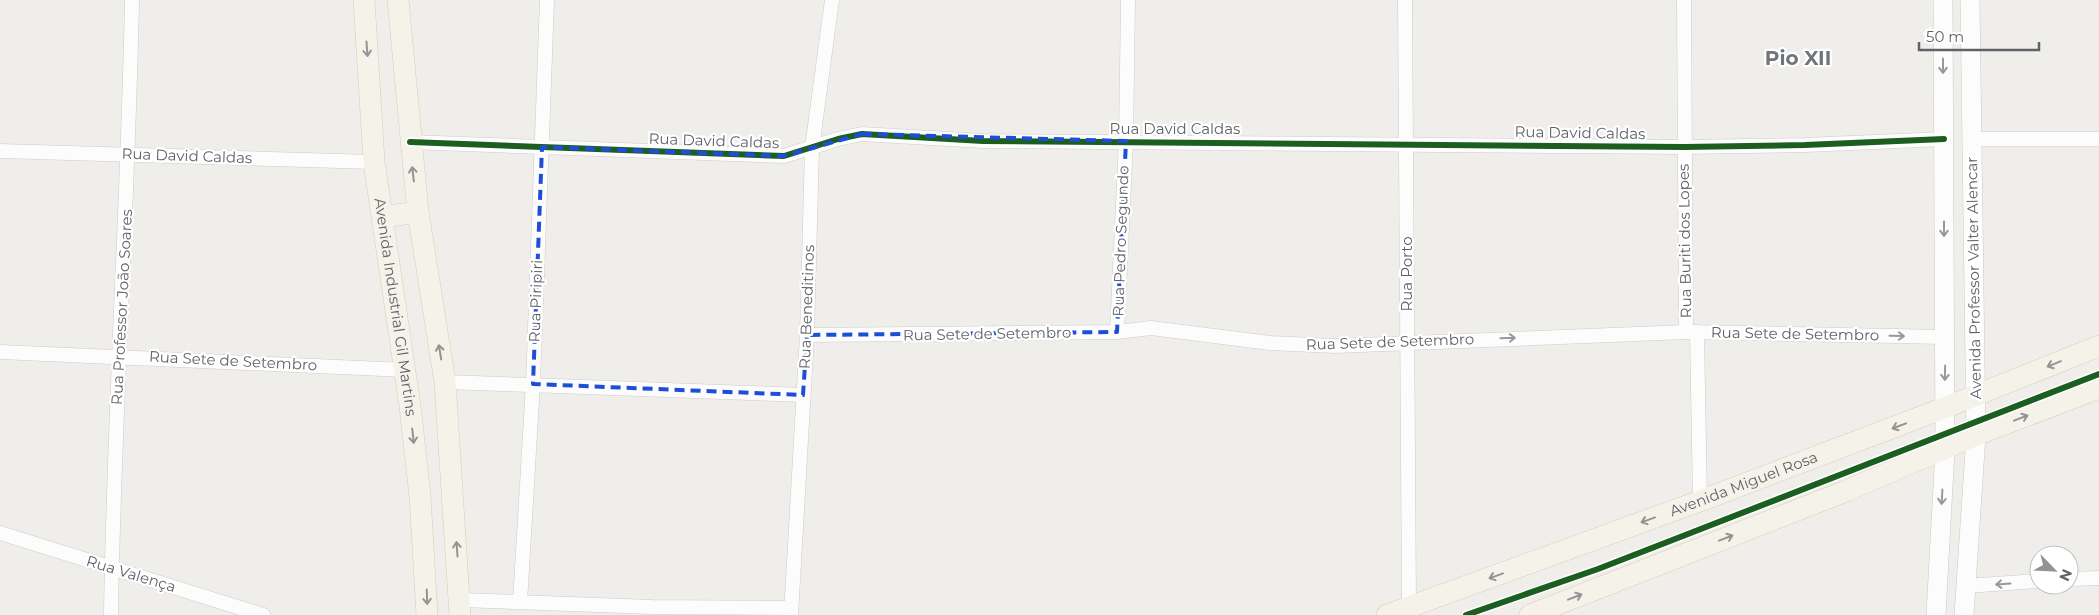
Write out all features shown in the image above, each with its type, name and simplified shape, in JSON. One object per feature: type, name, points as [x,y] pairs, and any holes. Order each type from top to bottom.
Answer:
[{"type":"main road","name":"Avenida Industrial Gil Martins","points":[[364,0],[374,162],[405,370],[420,496],[427,615]]},
{"type":"main road","points":[[398,0],[418,212],[445,382],[460,608]]},
{"type":"main road","name":"Avenida Professor Valter Alencar","points":[[1936,615],[1945,449],[1943,0]]},
{"type":"main road","name":"Avenida Professor Valter Alencar","points":[[1964,615],[1976,435],[1970,0]]},
{"type":"main road","points":[[382,217],[418,212]]},
{"type":"main road","name":"Avenida Miguel Rosa","points":[[1387,615],[1700,501],[1944,408],[2099,346]]},
{"type":"main road","points":[[1530,615],[1846,491],[1976,435],[2099,388]]},
{"type":"street","name":"Rua Professor João Soares","points":[[111,615],[119,356],[129,154],[132,0]]},
{"type":"street","name":"Rua Piripiri","points":[[520,602],[533,384],[547,0]]},
{"type":"street","name":"Rua Beneditinos","points":[[791,612],[807,335],[812,148],[832,0]]},
{"type":"street","name":"Rua Pedro Segundo","points":[[1117,332],[1126,141],[1128,0]]},
{"type":"street","name":"Rua Porto","points":[[1405,0],[1409,608]]},
{"type":"street","name":"Rua Buriti dos Lopes","points":[[1684,0],[1684,147],[1700,501]]},
{"type":"street","name":"Rua David Caldas","points":[[410,142],[784,156],[838,139],[862,134],[983,141],[1407,143],[1684,147],[1804,146],[1944,139]]},
{"type":"street","points":[[1972,139],[2099,139]]},
{"type":"street","name":"Rua David Caldas","points":[[0,151],[374,162]]},
{"type":"street","name":"Rua Sete de Setembro","points":[[807,335],[1117,332],[1160,328],[1270,343],[1335,346],[1691,332],[1945,337]]},
{"type":"street","name":"Rua Sete de Setembro","points":[[0,352],[405,370]]},
{"type":"street","points":[[445,382],[803,395]]},
{"type":"street","name":"Rua Valença","points":[[0,533],[263,615]]},
{"type":"street","points":[[2079,579],[2099,578]]},
{"type":"street","points":[[1966,586],[2029,582]]},
{"type":"street","points":[[460,608],[520,602],[791,612]]},
{"type":"highlighted area","points":[[862,134],[1126,141],[1117,332],[807,335],[803,395],[533,384],[542,147],[784,156]]},
{"type":"cycle path","points":[[410,142],[784,156],[838,139],[862,134],[983,141],[1684,147],[1805,145],[1944,139]]},
{"type":"cycle path","points":[[1466,615],[1598,569],[2099,374]]},
{"type":"district","name":"Pio XII","points":[[1798,58]]}]
